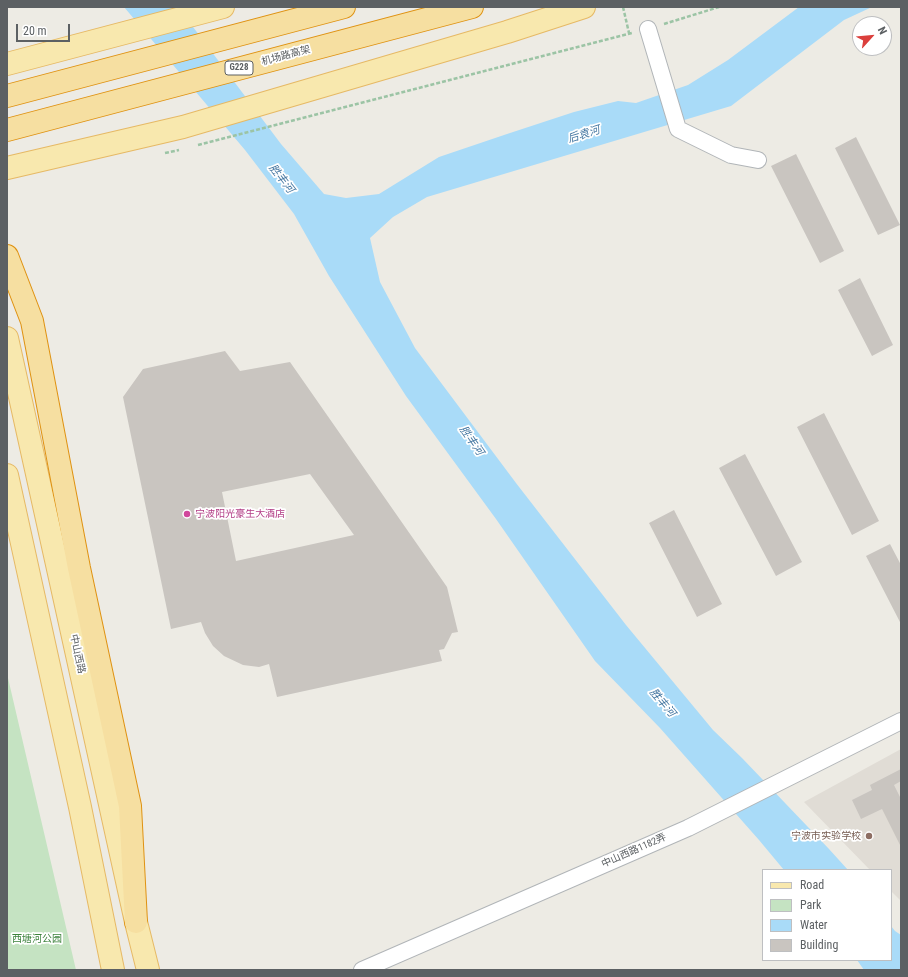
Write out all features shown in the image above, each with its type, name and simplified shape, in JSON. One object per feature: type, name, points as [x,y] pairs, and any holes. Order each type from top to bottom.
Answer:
[{"type":"highway","points":[[7,96],[344,7]]},
{"type":"highway","name":"机场路高架","points":[[7,130],[472,7]]},
{"type":"highway","points":[[7,256],[32,321],[79,568],[130,806],[136,922]]},
{"type":"main road","points":[[7,64],[223,7]]},
{"type":"main road","points":[[7,168],[183,127],[507,32],[584,7]]},
{"type":"main road","name":"中山西路","points":[[7,338],[136,922],[148,970]]},
{"type":"main road","points":[[7,475],[80,807],[113,970]]},
{"type":"street","points":[[648,29],[678,129],[730,155],[758,160]]},
{"type":"street","name":"中山西路1182弄","points":[[362,970],[688,828],[901,721]]},
{"type":"path","points":[[623,7],[629,33]]},
{"type":"path","points":[[204,144],[648,29],[719,7]]},
{"type":"shaded area","name":"宁波市实验学校","points":[[901,749],[901,901],[892,892],[892,869],[869,869],[804,802]]},
{"type":"green space","name":"西塘河公园","points":[[7,673],[8,678],[76,970],[7,970]]},
{"type":"water","points":[[124,7],[178,7],[281,144],[324,194],[346,198],[379,194],[439,157],[507,134],[574,112],[618,101],[636,103],[688,85],[728,60],[799,7],[872,7],[844,20],[731,106],[427,197],[393,217],[370,238],[380,282],[415,348],[516,483],[626,625],[713,730],[742,758],[847,869],[783,869],[660,728],[595,661],[496,519],[406,396],[329,276],[294,214],[245,150]]},
{"type":"water","points":[[892,927],[901,935],[901,970],[864,970],[858,961],[892,961]]},
{"type":"building","points":[[856,137],[900,225],[878,235],[835,148]]},
{"type":"building","points":[[796,154],[844,251],[820,263],[771,166]]},
{"type":"building","points":[[860,278],[893,345],[872,356],[838,290]]},
{"type":"building","name":"宁波阳光豪生大酒店","points":[[225,351],[240,371],[290,362],[447,587],[458,632],[452,633],[444,649],[439,650],[442,661],[277,697],[269,664],[259,667],[243,665],[224,656],[213,646],[205,633],[201,622],[171,629],[123,397],[143,369]],"holes":[[[310,474],[354,535],[236,561],[222,492]]]},
{"type":"building","points":[[824,413],[879,521],[852,535],[797,427]]},
{"type":"building","points":[[745,454],[802,562],[776,576],[719,468]]},
{"type":"building","points":[[674,510],[722,604],[697,617],[649,523]]},
{"type":"building","points":[[890,544],[901,565],[901,624],[866,556]]},
{"type":"building","points":[[901,769],[901,781],[894,785],[901,799],[901,847],[882,809],[861,819],[852,800],[872,790],[870,785]]},
{"type":"place","name":"宁波阳光豪生大酒店","points":[[187,514]]},
{"type":"place","name":"宁波市实验学校","points":[[869,836]]},
{"type":"water label","name":"后袁河","points":[[584,135]]},
{"type":"water label","name":"胜丰河","points":[[281,179]]},
{"type":"water label","name":"胜丰河","points":[[471,441]]},
{"type":"water label","name":"胜丰河","points":[[662,703]]}]
